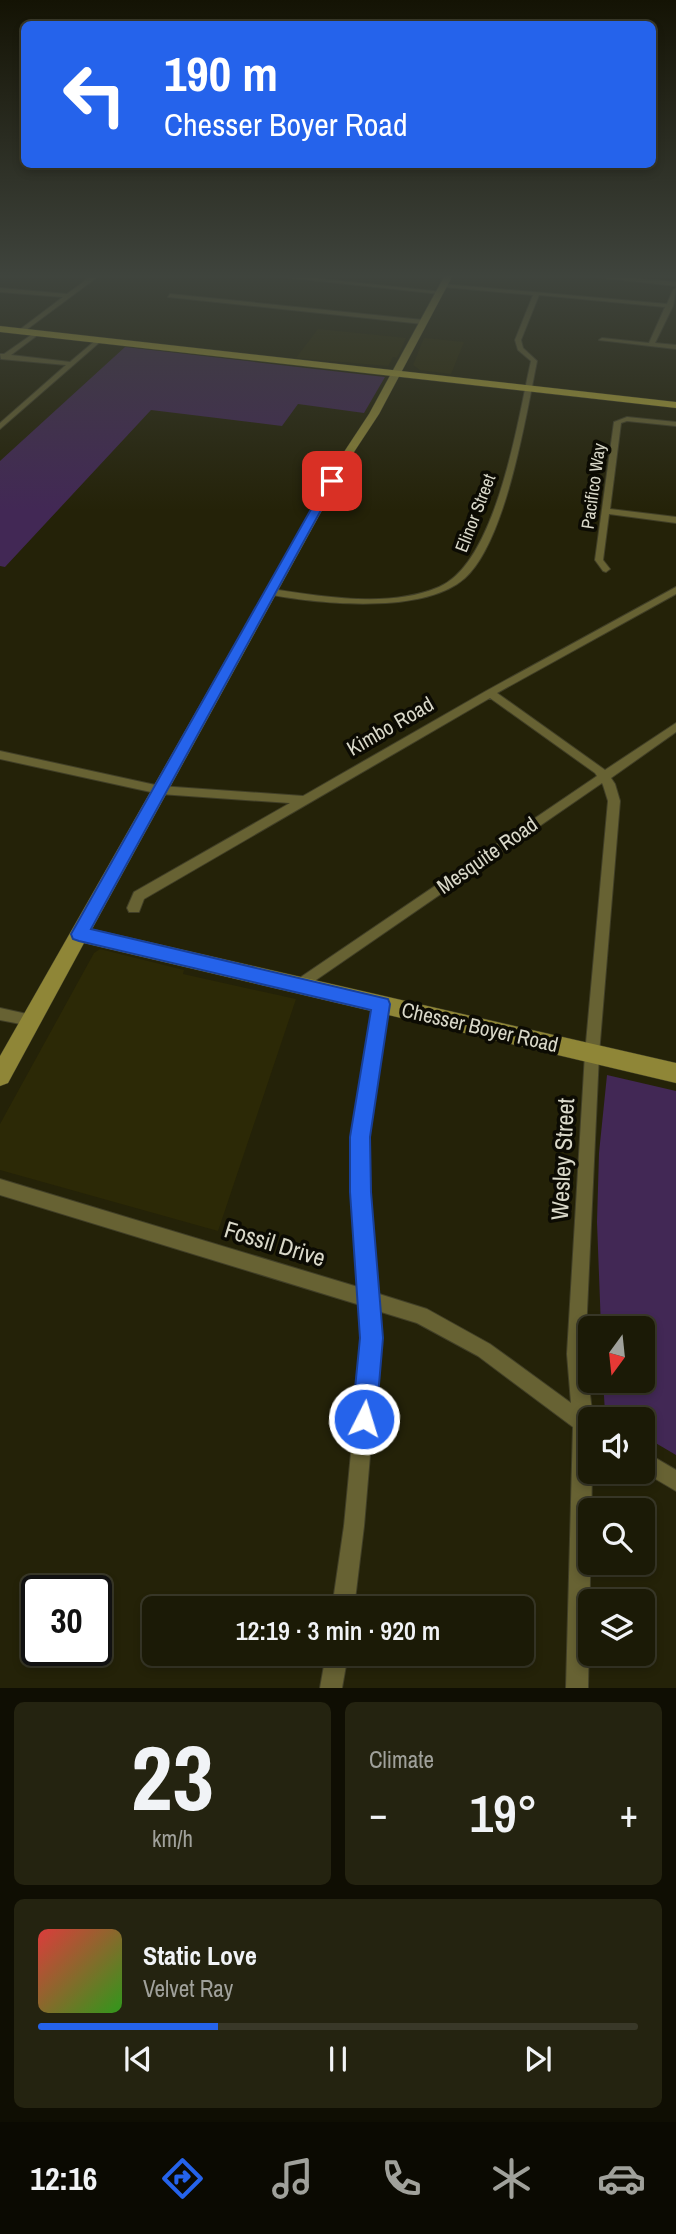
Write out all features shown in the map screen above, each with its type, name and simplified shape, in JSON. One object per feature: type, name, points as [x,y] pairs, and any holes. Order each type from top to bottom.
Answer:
[{"type":"main road","points":[[214,354],[676,405]]},
{"type":"main road","points":[[0,1076],[270,592],[407,354]]},
{"type":"main road","name":"Chesser Boyer Road","points":[[79,934],[676,1073]]},
{"type":"street","points":[[2,424],[84,354]]},
{"type":"street","name":"Elinor Street","points":[[270,592],[342,601],[388,600],[444,587],[461,577],[479,554],[500,499],[534,358],[527,354]]},
{"type":"street","points":[[2,358],[72,364]]},
{"type":"street","name":"Pacifico Way","points":[[606,569],[599,560],[619,421],[631,419],[676,424]]},
{"type":"street","points":[[606,511],[676,520]]},
{"type":"street","name":"Kimbo Road","points":[[134,908],[139,896],[490,692],[676,590]]},
{"type":"street","points":[[661,596],[676,598]]},
{"type":"street","points":[[490,692],[603,775]]},
{"type":"street","name":"Mesquite Road","points":[[300,985],[676,727]]},
{"type":"street","points":[[0,755],[160,790],[305,800]]},
{"type":"street","name":"Wesley Street","points":[[583,1407],[576,1354],[592,1054],[614,810],[612,792],[603,775]]},
{"type":"street","points":[[345,1596],[372,1338],[360,1192],[360,1137],[381,1004]]},
{"type":"street","points":[[0,1014],[31,1020]]},
{"type":"street","name":"Fossil Drive","points":[[0,1187],[421,1315],[484,1350],[578,1419]]},
{"type":"street","points":[[655,1468],[676,1481]]},
{"type":"street","name":"Wesley Street","points":[[578,1688],[584,1484]]},
{"type":"street","points":[[331,1688],[335,1666]]},
{"type":"shaded area","points":[[118,354],[184,354],[385,377],[364,413],[298,404],[282,426],[151,410],[5,567],[0,566],[0,461]]},
{"type":"shaded area","points":[[299,354],[399,354],[397,358],[393,357],[388,366],[296,358]]},
{"type":"shaded area","points":[[418,354],[459,354],[451,374],[420,370],[413,365]]},
{"type":"shaded area","points":[[100,949],[184,970],[183,974],[296,999],[218,1231],[0,1170],[0,1124],[94,953]]},
{"type":"shaded area","points":[[607,1075],[676,1091],[676,1455],[655,1443],[655,1407],[605,1407],[604,1393],[655,1393],[655,1316],[601,1316],[597,1222],[599,1153]]},
{"type":"route","points":[[332,481],[79,934],[381,1004],[360,1137],[360,1192],[372,1338],[364,1419]]}]
